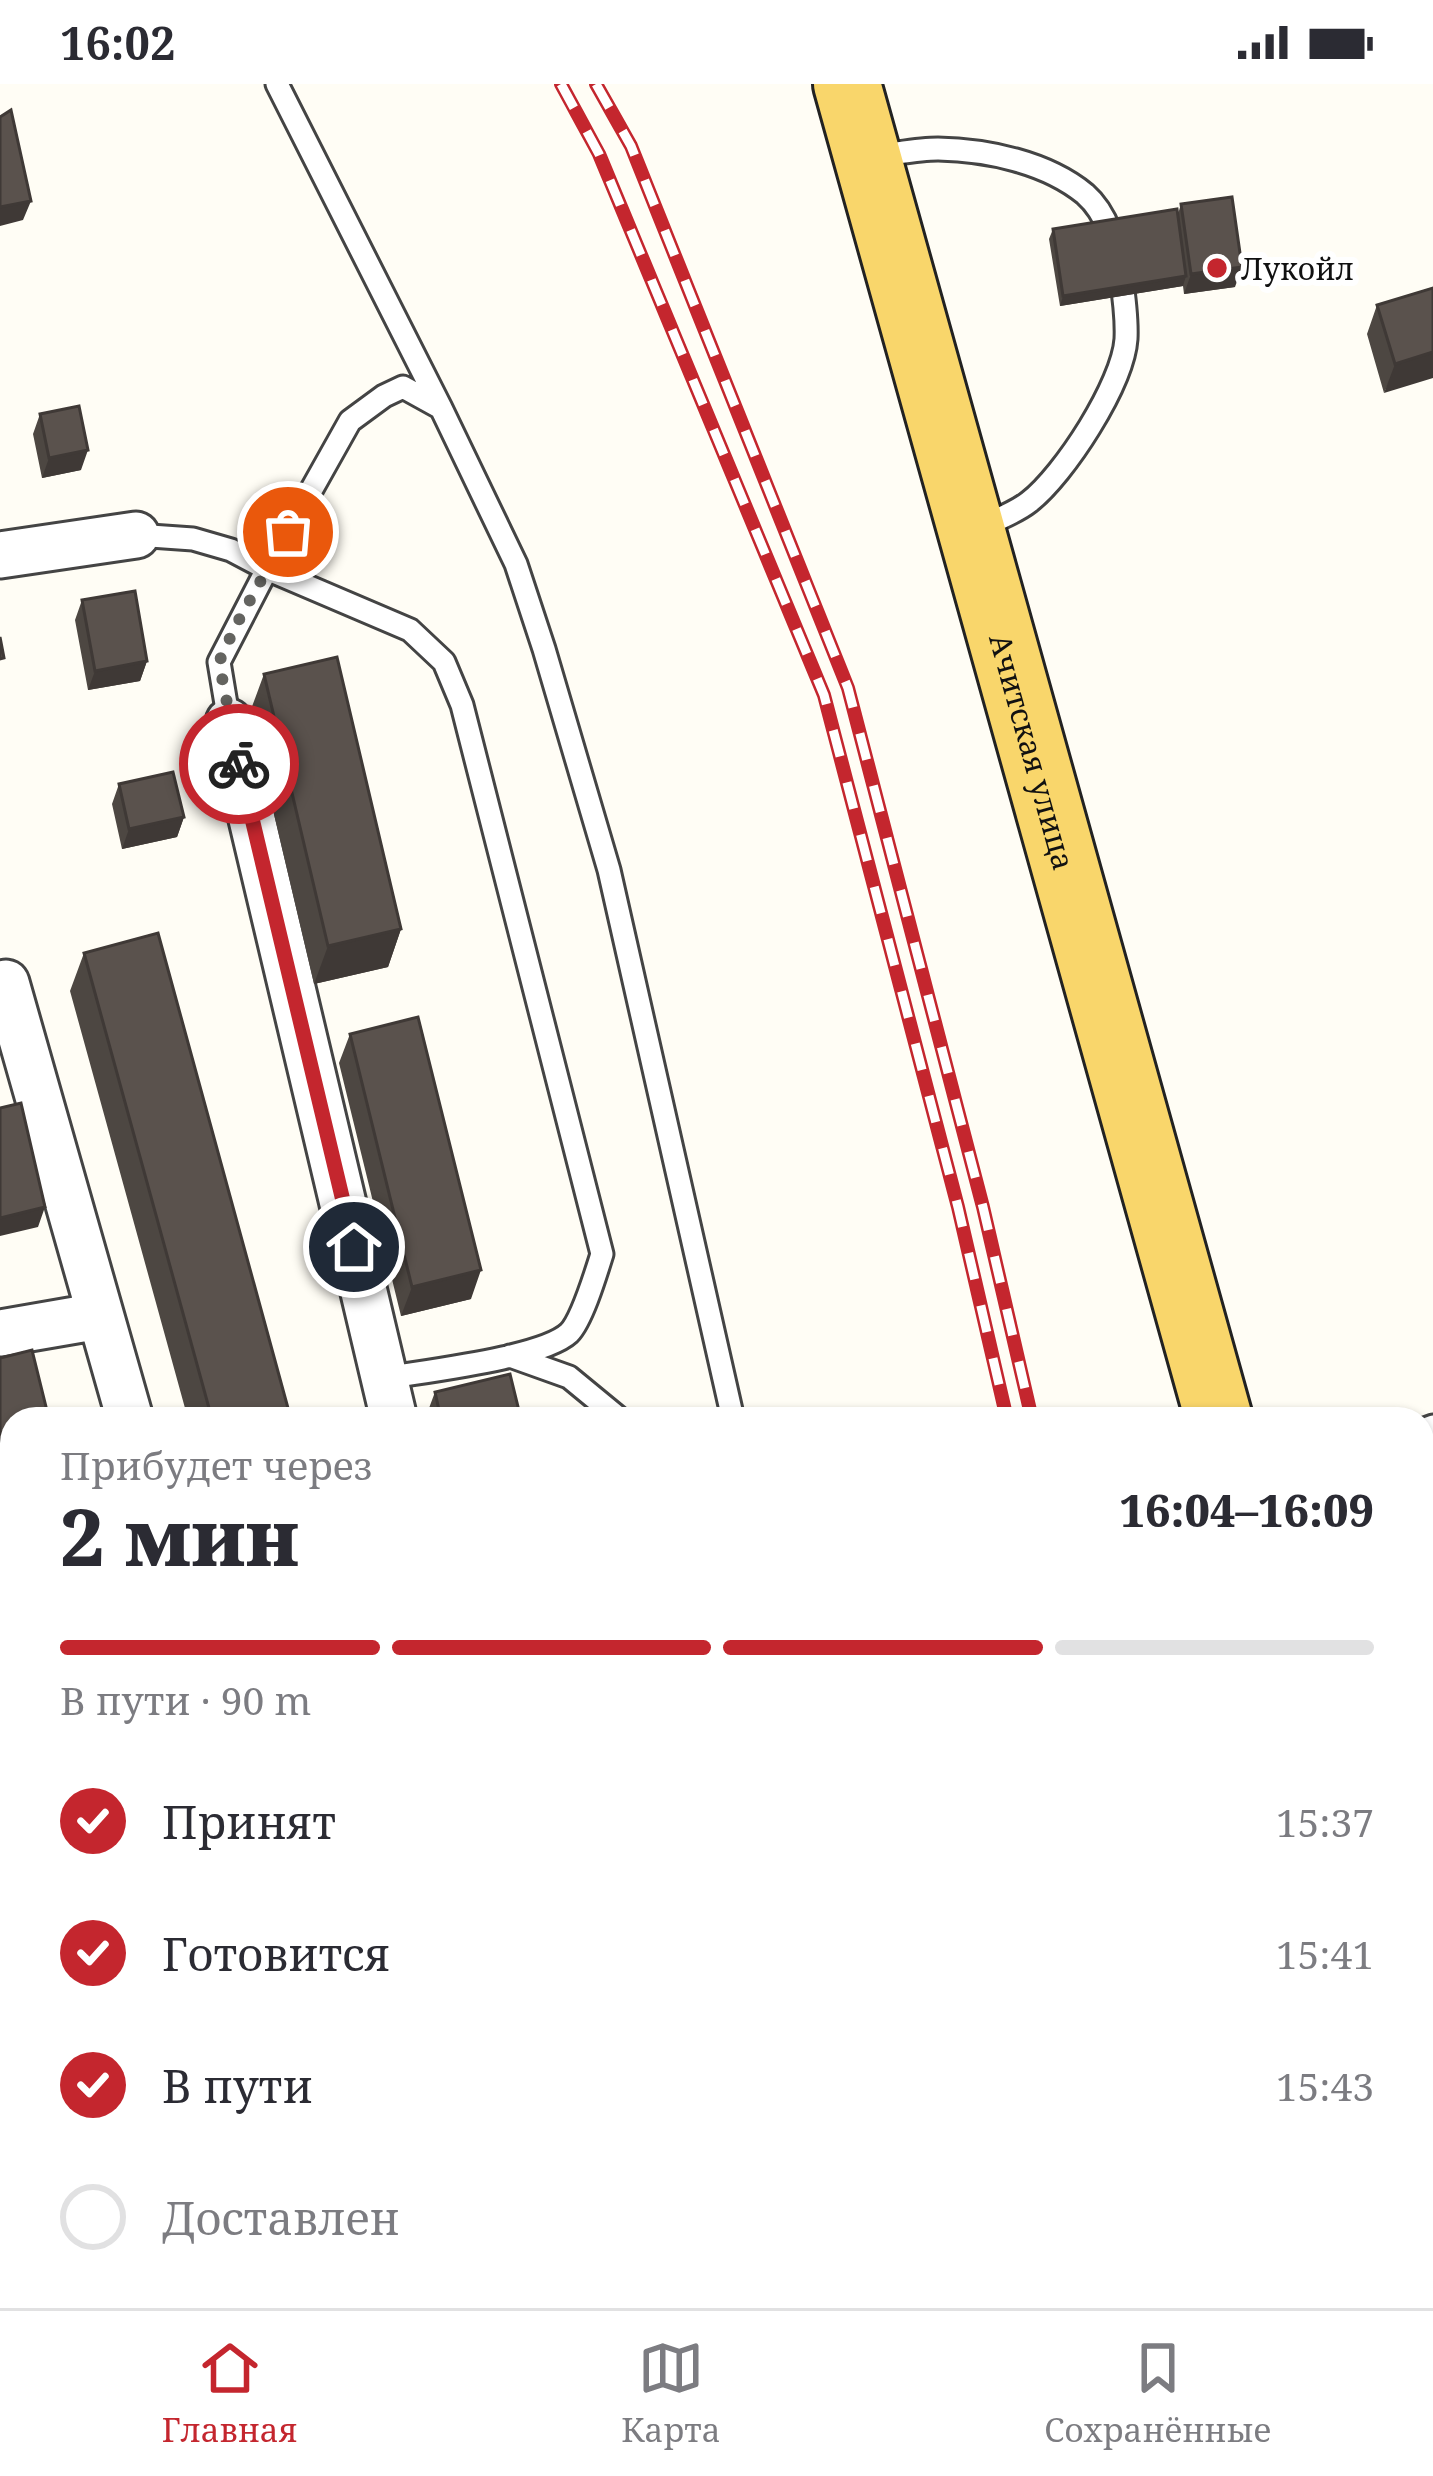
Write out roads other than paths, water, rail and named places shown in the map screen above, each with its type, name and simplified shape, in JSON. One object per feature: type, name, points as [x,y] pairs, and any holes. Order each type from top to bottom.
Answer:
[{"type":"main road","name":"Ачитская улица","points":[[847,84],[1216,1407]]},
{"type":"street","points":[[0,555],[136,535]]},
{"type":"street","points":[[229,722],[390,1399]]},
{"type":"street","points":[[6,983],[126,1407]]},
{"type":"street","points":[[0,1333],[99,1316]]},
{"type":"lane","points":[[277,84],[516,564],[602,848],[731,1407]]},
{"type":"lane","points":[[868,157],[936,149],[1023,162],[1085,194],[1101,212],[1117,248],[1126,343],[1110,389],[1071,457],[1030,502],[972,531]]},
{"type":"lane","points":[[229,722],[219,662],[350,421],[403,387],[440,408]]},
{"type":"lane","points":[[136,535],[193,539],[231,550],[410,630],[444,662],[462,705],[602,1255],[570,1332],[539,1348],[390,1399]]},
{"type":"lane","points":[[509,1356],[569,1376],[606,1407]]},
{"type":"railway","points":[[561,84],[599,154],[824,695],[958,1207],[1004,1407]]},
{"type":"railway","points":[[596,84],[631,146],[848,688],[983,1207],[1029,1407]]},
{"type":"place","name":"Лукойл","points":[[1217,268]]}]
